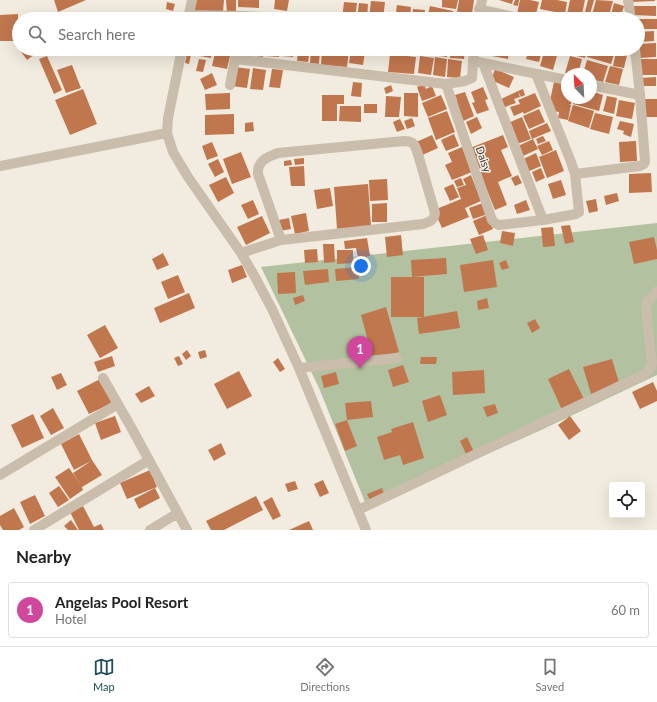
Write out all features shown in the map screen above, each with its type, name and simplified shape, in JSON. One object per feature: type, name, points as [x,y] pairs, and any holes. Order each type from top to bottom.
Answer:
[{"type":"street","points":[[189,12],[192,0]]},
{"type":"street","points":[[628,0],[630,12]]},
{"type":"street","points":[[181,56],[168,118],[167,133],[173,152],[188,177],[241,253],[272,309],[299,368],[366,530]]},
{"type":"street","points":[[230,85],[236,56]]},
{"type":"street","points":[[235,60],[446,84],[465,82],[472,78],[473,56]]},
{"type":"street","points":[[575,174],[640,166],[644,164],[640,94],[636,56]]},
{"type":"street","points":[[473,61],[561,79]]},
{"type":"street","points":[[483,63],[543,220]]},
{"type":"street","name":"Daisy","points":[[446,84],[492,220],[499,225],[543,220],[576,214],[579,212],[575,174],[536,74]]},
{"type":"street","points":[[597,86],[640,94]]},
{"type":"street","points":[[0,166],[167,133]]},
{"type":"street","points":[[241,253],[281,240],[422,224],[432,220],[435,217],[435,213],[413,142],[404,141],[278,154],[263,160],[259,164],[258,174],[281,240]]},
{"type":"street","points":[[358,510],[645,374],[651,368],[652,363],[646,309],[647,302],[657,291]]},
{"type":"street","points":[[299,368],[397,358]]},
{"type":"street","points":[[103,378],[187,530]]},
{"type":"street","points":[[0,475],[118,404]]},
{"type":"street","points":[[34,530],[149,460]]},
{"type":"street","points":[[150,530],[178,513]]},
{"type":"green space","points":[[657,223],[657,375],[539,431],[367,507],[319,388],[261,267]]},
{"type":"building","points":[[54,0],[86,0],[58,12]]},
{"type":"building","points":[[194,0],[224,0],[223,12],[194,11]]},
{"type":"building","points":[[226,0],[236,0],[236,12],[227,12]]},
{"type":"building","points":[[238,0],[259,0],[259,8],[238,7]]},
{"type":"building","points":[[275,0],[289,0],[287,11],[274,9]]},
{"type":"building","points":[[442,0],[458,0],[456,9],[442,7]]},
{"type":"building","points":[[459,0],[474,0],[472,12],[457,12]]},
{"type":"building","points":[[499,0],[513,0],[512,4]]},
{"type":"building","points":[[515,0],[519,0],[518,6],[513,5]]},
{"type":"building","points":[[520,0],[539,2],[536,12],[517,12]]},
{"type":"building","points":[[542,0],[567,2],[565,12],[555,12],[540,9]]},
{"type":"building","points":[[570,0],[585,0],[582,12],[567,12]]},
{"type":"building","points":[[588,0],[594,0],[591,12],[585,12]]},
{"type":"building","points":[[596,0],[613,1],[610,12],[593,12]]},
{"type":"building","points":[[631,0],[655,0],[655,1],[631,2]]},
{"type":"building","points":[[371,1],[385,2],[384,12],[370,12]]},
{"type":"building","points":[[167,2],[175,4],[173,11],[166,9]]},
{"type":"building","points":[[344,2],[357,3],[356,12],[343,12]]},
{"type":"building","points":[[359,3],[368,4],[367,12],[358,12]]},
{"type":"building","points":[[614,3],[624,6],[622,12],[612,12]]},
{"type":"building","points":[[397,5],[411,7],[411,12],[396,12]]},
{"type":"building","points":[[430,6],[453,11],[453,12],[429,12]]},
{"type":"building","points":[[633,6],[656,6],[656,16],[645,16],[645,12],[633,12]]},
{"type":"building","points":[[413,9],[425,10],[425,12],[413,12]]},
{"type":"building","points":[[12,14],[12,41],[0,41],[0,15]]},
{"type":"building","points":[[645,19],[657,19],[657,29],[645,29]]},
{"type":"building","points":[[654,31],[654,41],[645,42],[645,32]]},
{"type":"building","points":[[656,43],[656,57],[640,58],[640,56],[645,56],[645,44]]},
{"type":"building","points":[[24,56],[32,56],[27,60]]},
{"type":"building","points":[[47,56],[62,90],[54,94],[39,59]]},
{"type":"building","points":[[186,56],[191,56],[189,64],[185,63]]},
{"type":"building","points":[[200,56],[211,56],[211,58]]},
{"type":"building","points":[[214,56],[230,56],[227,69],[212,66]]},
{"type":"building","points":[[297,56],[309,56],[308,62],[297,61]]},
{"type":"building","points":[[310,56],[320,56],[319,64],[310,63]]},
{"type":"building","points":[[322,56],[348,56],[347,67],[321,65]]},
{"type":"building","points":[[350,56],[364,56],[363,65],[349,63]]},
{"type":"building","points":[[390,56],[416,57],[414,74],[388,72]]},
{"type":"building","points":[[420,56],[434,58],[431,75],[418,73]]},
{"type":"building","points":[[450,56],[464,56],[464,59],[450,58]]},
{"type":"building","points":[[492,56],[508,56],[508,59]]},
{"type":"building","points":[[527,56],[540,56],[539,62],[526,59]]},
{"type":"building","points":[[543,56],[557,56],[553,70],[540,66]]},
{"type":"building","points":[[570,56],[582,59],[580,68],[566,68]]},
{"type":"building","points":[[587,56],[613,56],[611,64]]},
{"type":"building","points":[[615,56],[627,56],[624,68],[613,66]]},
{"type":"building","points":[[435,57],[447,59],[445,77],[433,75]]},
{"type":"building","points":[[199,59],[206,60],[203,72],[196,71]]},
{"type":"building","points":[[448,59],[462,61],[460,78],[447,77]]},
{"type":"building","points":[[638,59],[657,59],[657,75],[638,75]]},
{"type":"building","points":[[587,60],[608,66],[603,82],[597,80],[597,68],[585,68]]},
{"type":"building","points":[[72,65],[81,88],[66,93],[57,70]]},
{"type":"building","points":[[610,66],[623,69],[619,85],[605,82]]},
{"type":"building","points":[[235,67],[250,69],[247,88],[232,86]]},
{"type":"building","points":[[253,68],[266,70],[263,90],[250,89]]},
{"type":"building","points":[[272,69],[283,70],[280,88],[269,87]]},
{"type":"building","points":[[495,69],[514,77],[509,88],[491,80]]},
{"type":"building","points":[[212,73],[217,85],[205,90],[200,79]]},
{"type":"building","points":[[656,77],[656,86],[642,86],[641,78]]},
{"type":"building","points":[[353,82],[362,83],[361,97],[351,96]]},
{"type":"building","points":[[554,82],[561,83],[561,104],[571,105],[568,120],[558,118],[559,112],[553,111],[549,105]]},
{"type":"building","points":[[424,84],[426,89],[432,86],[436,96],[422,101],[417,87]]},
{"type":"building","points":[[391,85],[393,91],[386,94],[384,88]]},
{"type":"building","points":[[483,87],[488,99],[485,100],[489,110],[477,114],[472,103],[475,102],[471,92]]},
{"type":"building","points":[[83,89],[97,124],[70,135],[55,100]]},
{"type":"building","points":[[523,89],[525,95],[521,97],[518,91]]},
{"type":"building","points":[[518,91],[520,97],[514,99],[516,103],[502,108],[499,100]]},
{"type":"building","points":[[465,92],[474,116],[461,122],[453,102],[457,100],[455,95]]},
{"type":"building","points":[[230,93],[230,109],[206,110],[205,94]]},
{"type":"building","points":[[404,93],[418,93],[418,117],[404,116]]},
{"type":"building","points":[[535,93],[541,106],[524,114],[523,112],[514,116],[510,107],[520,104],[518,100]]},
{"type":"building","points":[[597,93],[603,95],[599,111],[573,104],[597,104]]},
{"type":"building","points":[[322,95],[344,95],[344,104],[337,104],[337,121],[322,121]]},
{"type":"building","points":[[441,95],[447,109],[428,117],[422,103]]},
{"type":"building","points":[[386,96],[401,97],[399,117],[385,117]]},
{"type":"building","points":[[607,96],[617,98],[614,114],[603,111]]},
{"type":"building","points":[[645,99],[657,99],[657,117],[645,117]]},
{"type":"building","points":[[619,100],[635,103],[632,119],[616,116]]},
{"type":"building","points":[[364,104],[377,104],[377,113],[364,113]]},
{"type":"building","points":[[573,105],[594,111],[589,128],[568,121]]},
{"type":"building","points":[[340,106],[361,106],[361,122],[339,121]]},
{"type":"building","points":[[539,109],[545,122],[529,129],[523,116]]},
{"type":"building","points":[[447,111],[455,132],[436,140],[428,118]]},
{"type":"building","points":[[595,113],[613,117],[609,134],[590,129]]},
{"type":"building","points":[[234,114],[234,134],[205,135],[205,115]]},
{"type":"building","points":[[477,117],[482,128],[471,134],[466,122]]},
{"type":"building","points":[[522,117],[531,139],[517,144],[508,123]]},
{"type":"building","points":[[412,118],[415,126],[407,129],[404,121]]},
{"type":"building","points":[[400,119],[405,129],[397,132],[393,122]]},
{"type":"building","points":[[620,121],[634,124],[631,137],[623,134],[624,131],[617,129]]},
{"type":"building","points":[[253,122],[254,131],[245,132],[245,123]]},
{"type":"building","points":[[547,123],[551,131],[532,139],[529,131]]},
{"type":"building","points":[[454,134],[459,146],[446,151],[441,140]]},
{"type":"building","points":[[432,135],[438,148],[420,156],[414,143]]},
{"type":"building","points":[[503,135],[508,147],[501,150],[512,176],[498,182],[507,205],[495,210],[470,148]]},
{"type":"building","points":[[543,136],[546,141],[538,144],[536,139]]},
{"type":"building","points":[[533,139],[538,149],[523,156],[518,146]]},
{"type":"building","points":[[549,141],[553,150],[542,155],[537,146]]},
{"type":"building","points":[[636,141],[637,161],[620,162],[619,142]]},
{"type":"building","points":[[212,142],[218,156],[207,160],[202,146]]},
{"type":"building","points":[[462,147],[472,172],[452,180],[445,165],[452,162],[448,153]]},
{"type":"building","points":[[556,150],[564,171],[547,178],[539,157]]},
{"type":"building","points":[[241,152],[251,177],[232,184],[223,159]]},
{"type":"building","points":[[536,153],[541,166],[527,172],[521,160]]},
{"type":"building","points":[[304,158],[304,164],[295,165],[294,159]]},
{"type":"building","points":[[218,159],[224,172],[215,177],[208,164]]},
{"type":"building","points":[[291,160],[292,165],[284,166],[284,161]]},
{"type":"building","points":[[304,166],[305,186],[291,186],[289,167]]},
{"type":"building","points":[[541,168],[545,178],[536,182],[532,172]]},
{"type":"building","points":[[651,173],[652,192],[629,193],[629,174]]},
{"type":"building","points":[[471,175],[481,201],[465,208],[469,217],[442,228],[434,210],[461,199],[457,188],[466,185],[463,179]]},
{"type":"building","points":[[518,175],[522,183],[515,186],[511,178]]},
{"type":"building","points":[[226,177],[234,193],[218,202],[209,185]]},
{"type":"building","points":[[461,178],[464,185],[457,187],[454,181]]},
{"type":"building","points":[[387,179],[388,200],[370,201],[369,180]]},
{"type":"building","points":[[561,180],[566,195],[553,199],[548,184]]},
{"type":"building","points":[[368,184],[371,226],[337,229],[334,187]]},
{"type":"building","points":[[453,184],[459,197],[450,201],[444,188]]},
{"type":"building","points":[[330,188],[333,206],[317,209],[314,190]]},
{"type":"building","points":[[617,193],[619,201],[606,205],[604,196]]},
{"type":"building","points":[[596,199],[598,211],[589,213],[586,201]]},
{"type":"building","points":[[253,200],[259,214],[248,219],[241,205]]},
{"type":"building","points":[[526,200],[530,210],[517,214],[514,205]]},
{"type":"building","points":[[387,203],[387,222],[372,222],[372,204]]},
{"type":"building","points":[[483,203],[488,214],[473,219],[469,208]]},
{"type":"building","points":[[306,213],[309,231],[295,234],[291,216]]},
{"type":"building","points":[[487,215],[493,229],[479,235],[473,221]]},
{"type":"building","points":[[262,216],[270,233],[246,245],[237,227]]},
{"type":"building","points":[[289,218],[291,229],[280,231],[279,220]]},
{"type":"building","points":[[570,225],[574,242],[565,244],[561,226]]},
{"type":"building","points":[[553,227],[555,246],[543,247],[541,228]]},
{"type":"building","points":[[502,231],[515,233],[513,246],[500,243]]},
{"type":"building","points":[[401,235],[403,255],[387,257],[385,237]]},
{"type":"building","points":[[483,235],[488,250],[476,254],[470,239]]},
{"type":"building","points":[[654,237],[657,250],[657,259],[634,264],[629,242]]},
{"type":"building","points":[[367,238],[370,256],[358,258],[356,248],[345,249],[344,241]]},
{"type":"building","points":[[323,244],[334,244],[335,262],[324,263]]},
{"type":"building","points":[[317,249],[318,262],[305,263],[304,250]]},
{"type":"building","points":[[337,250],[353,250],[353,263],[337,264]]},
{"type":"building","points":[[163,253],[169,265],[157,270],[152,259]]},
{"type":"building","points":[[446,258],[447,274],[412,277],[411,260]]},
{"type":"building","points":[[493,260],[497,287],[464,292],[460,265]]},
{"type":"building","points":[[506,260],[509,268],[502,270],[499,263]]},
{"type":"building","points":[[242,265],[247,277],[232,283],[228,270]]},
{"type":"building","points":[[358,267],[359,279],[336,281],[335,269]]},
{"type":"building","points":[[328,269],[329,282],[305,285],[303,271]]},
{"type":"building","points":[[295,272],[296,293],[278,294],[277,273]]},
{"type":"building","points":[[178,275],[185,292],[168,299],[161,282]]},
{"type":"building","points":[[391,277],[424,277],[424,317],[391,317]]},
{"type":"building","points":[[189,293],[195,308],[160,323],[154,308]]},
{"type":"building","points":[[303,295],[305,301],[295,305],[293,298]]},
{"type":"building","points":[[487,298],[489,308],[478,310],[477,301]]},
{"type":"building","points":[[386,307],[399,352],[373,359],[361,315]]},
{"type":"building","points":[[457,311],[460,328],[419,334],[417,318]]},
{"type":"building","points":[[535,319],[540,328],[532,333],[527,323]]},
{"type":"building","points":[[105,325],[118,348],[100,358],[87,335]]},
{"type":"building","points":[[187,350],[191,356],[186,360],[182,354]]},
{"type":"building","points":[[205,350],[207,357],[200,359],[198,352]]},
{"type":"building","points":[[112,356],[115,366],[98,372],[94,362]]},
{"type":"building","points":[[179,356],[183,364],[178,366],[174,358]]},
{"type":"building","points":[[421,357],[437,357],[436,364],[420,364]]},
{"type":"building","points":[[278,358],[285,369],[280,372],[273,362]]},
{"type":"building","points":[[612,359],[620,386],[591,394],[583,367]]},
{"type":"building","points":[[403,365],[409,382],[393,387],[388,370]]},
{"type":"building","points":[[569,369],[585,401],[563,412],[548,379]]},
{"type":"building","points":[[484,370],[485,393],[453,395],[452,372]]},
{"type":"building","points":[[239,371],[252,396],[227,409],[214,384]]},
{"type":"building","points":[[336,372],[339,384],[324,388],[321,376]]},
{"type":"building","points":[[61,373],[67,385],[57,390],[51,377]]},
{"type":"building","points":[[102,378],[114,402],[89,414],[77,391]]},
{"type":"building","points":[[653,382],[657,391],[657,401],[640,409],[632,392]]},
{"type":"building","points":[[149,386],[155,396],[141,403],[135,394]]},
{"type":"building","points":[[440,395],[447,415],[428,422],[422,401]]},
{"type":"building","points":[[371,401],[373,417],[347,420],[345,403]]},
{"type":"building","points":[[495,404],[498,413],[487,417],[483,407]]},
{"type":"building","points":[[53,408],[64,428],[51,435],[40,416]]},
{"type":"building","points":[[33,414],[44,438],[22,448],[11,425]]},
{"type":"building","points":[[115,416],[121,432],[101,440],[95,423]]},
{"type":"building","points":[[570,416],[581,431],[569,440],[558,425]]},
{"type":"building","points":[[347,420],[357,446],[345,451],[335,424]]},
{"type":"building","points":[[413,422],[424,458],[403,465],[400,455],[384,460],[377,437],[392,432],[391,429]]},
{"type":"building","points":[[79,434],[92,460],[102,475],[82,487],[83,490],[70,499],[55,477],[69,468],[81,485],[73,473],[91,461],[74,470],[61,444]]},
{"type":"building","points":[[467,437],[474,452],[467,456],[460,441]]},
{"type":"building","points":[[221,443],[226,454],[214,461],[208,450]]},
{"type":"building","points":[[150,470],[157,487],[127,499],[120,483]]},
{"type":"building","points":[[323,480],[329,493],[320,497],[314,484]]},
{"type":"building","points":[[295,481],[298,489],[288,492],[285,484]]},
{"type":"building","points":[[59,486],[69,500],[58,507],[49,493]]},
{"type":"building","points":[[155,488],[160,498],[139,509],[134,499]]},
{"type":"building","points":[[382,488],[385,497],[371,503],[367,494]]},
{"type":"building","points":[[35,495],[45,516],[30,524],[20,502]]},
{"type":"building","points":[[256,496],[263,510],[224,530],[211,530],[206,521]]},
{"type":"building","points":[[272,497],[281,516],[273,520],[263,502]]},
{"type":"building","points":[[83,506],[94,527],[101,524],[104,530],[79,530],[70,512]]},
{"type":"building","points":[[14,508],[24,527],[19,530],[3,530],[0,525],[0,516]]},
{"type":"building","points":[[71,520],[78,530],[68,530],[64,526]]},
{"type":"building","points":[[309,521],[313,530],[289,530]]},
{"type":"place","name":"Angelas Pool Resort","points":[[360,369]]}]
